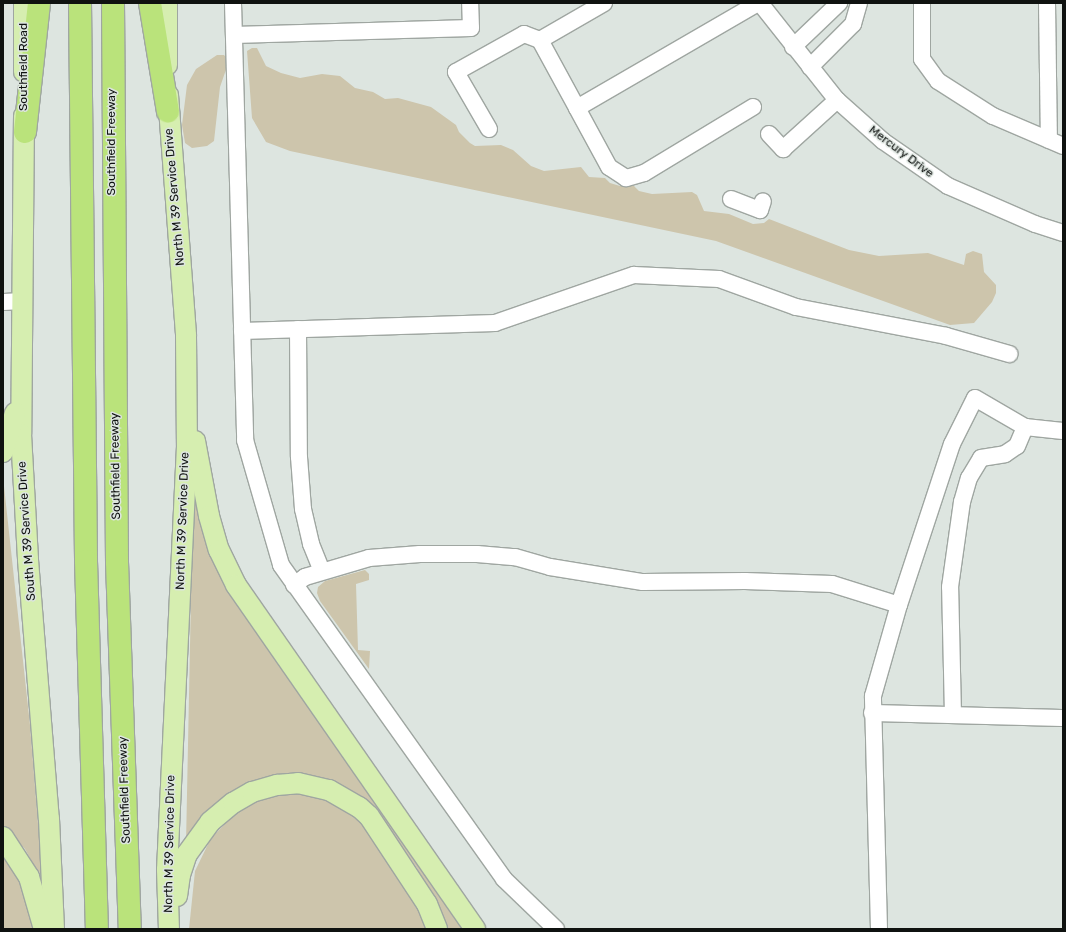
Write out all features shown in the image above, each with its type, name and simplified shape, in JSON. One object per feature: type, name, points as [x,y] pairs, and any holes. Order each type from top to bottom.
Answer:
[{"type":"highway","points":[[25,132],[39,3]]},
{"type":"highway","points":[[80,3],[86,561],[97,929]]},
{"type":"highway","name":"Southfield Freeway","points":[[113,3],[117,562],[130,929]]},
{"type":"highway","points":[[150,3],[168,112]]},
{"type":"main road","name":"Southfield Road","points":[[24,3],[25,132]]},
{"type":"main road","points":[[167,3],[168,112]]},
{"type":"main road","name":"North M 39 Service Drive","points":[[168,112],[186,336],[187,446],[167,870],[170,929]]},
{"type":"main road","name":"South M 39 Service Drive","points":[[25,132],[22,180],[23,301],[21,434],[28,560],[49,819],[54,929]]},
{"type":"main road","points":[[186,336],[195,441],[209,516],[227,569],[236,585],[302,682],[475,929]]},
{"type":"main road","points":[[3,452],[15,413],[22,374]]},
{"type":"main road","points":[[170,929],[180,875],[196,839],[210,822],[233,803],[252,792],[277,785],[298,783],[329,790],[359,807],[369,816],[427,904],[437,929]]},
{"type":"main road","points":[[3,837],[29,877],[42,914],[44,929]]},
{"type":"street","points":[[234,3],[245,440],[281,565],[504,879],[556,929]]},
{"type":"street","points":[[234,35],[471,28],[470,3]]},
{"type":"street","points":[[540,40],[604,3]]},
{"type":"street","points":[[577,108],[759,3]]},
{"type":"street","name":"Mercury Drive","points":[[759,3],[837,100],[883,141],[948,186],[1024,220],[1063,233]]},
{"type":"street","points":[[793,47],[839,3]]},
{"type":"street","points":[[810,67],[853,24],[859,3]]},
{"type":"street","points":[[922,3],[922,59],[938,81],[993,116],[1056,143],[1056,108],[1047,3]]},
{"type":"street","points":[[489,129],[456,72],[524,34],[540,40],[610,167],[626,178],[644,173],[753,107]]},
{"type":"street","points":[[769,134],[780,154],[837,100]]},
{"type":"street","points":[[731,199],[760,210],[762,201]]},
{"type":"street","points":[[242,331],[495,323],[634,275],[719,280],[796,307],[946,336],[1009,354]]},
{"type":"street","points":[[3,302],[23,301]]},
{"type":"street","points":[[298,329],[299,457],[303,508],[311,544],[322,571]]},
{"type":"street","points":[[879,929],[872,713],[873,696],[899,605],[952,444],[975,398],[1026,426],[1063,431]]},
{"type":"street","points":[[953,716],[950,587],[962,502],[969,478],[981,458],[1005,454],[1017,446],[1026,426]]},
{"type":"street","points":[[294,585],[305,577],[369,558],[420,554],[477,554],[515,557],[550,567],[643,582],[774,581],[832,584],[899,605]]},
{"type":"street","points":[[872,713],[1063,718]]},
{"type":"shaded area","points":[[252,48],[257,48],[266,66],[281,73],[300,78],[322,74],[340,76],[355,88],[373,92],[385,99],[398,98],[431,107],[456,125],[459,132],[475,146],[501,145],[513,150],[531,166],[544,171],[581,167],[589,177],[605,178],[610,183],[620,186],[634,186],[639,191],[652,194],[692,192],[697,195],[704,211],[729,214],[753,224],[764,223],[769,219],[849,250],[879,256],[928,253],[964,265],[966,254],[973,251],[982,254],[984,272],[996,285],[996,293],[992,302],[974,323],[950,325],[716,241],[290,151],[266,142],[252,118],[247,51]]},
{"type":"shaded area","points":[[217,55],[224,55],[229,61],[220,87],[214,141],[207,146],[192,148],[185,143],[182,125],[187,85],[196,69]]},
{"type":"shaded area","points":[[4,486],[30,725],[42,872],[38,873],[25,849],[3,825]]},
{"type":"shaded area","points":[[198,497],[205,522],[471,929],[445,929],[417,868],[386,824],[333,781],[319,777],[295,774],[186,843],[193,498]]},
{"type":"shaded area","points":[[365,570],[369,574],[369,580],[356,584],[358,650],[370,651],[369,669],[320,601],[317,593],[318,587],[325,581]]},
{"type":"shaded area","points":[[281,792],[314,793],[355,814],[374,836],[419,909],[427,929],[189,929],[195,871],[211,838],[234,815],[256,800]]},
{"type":"shaded area","points":[[3,851],[27,893],[35,929],[3,929]]}]
